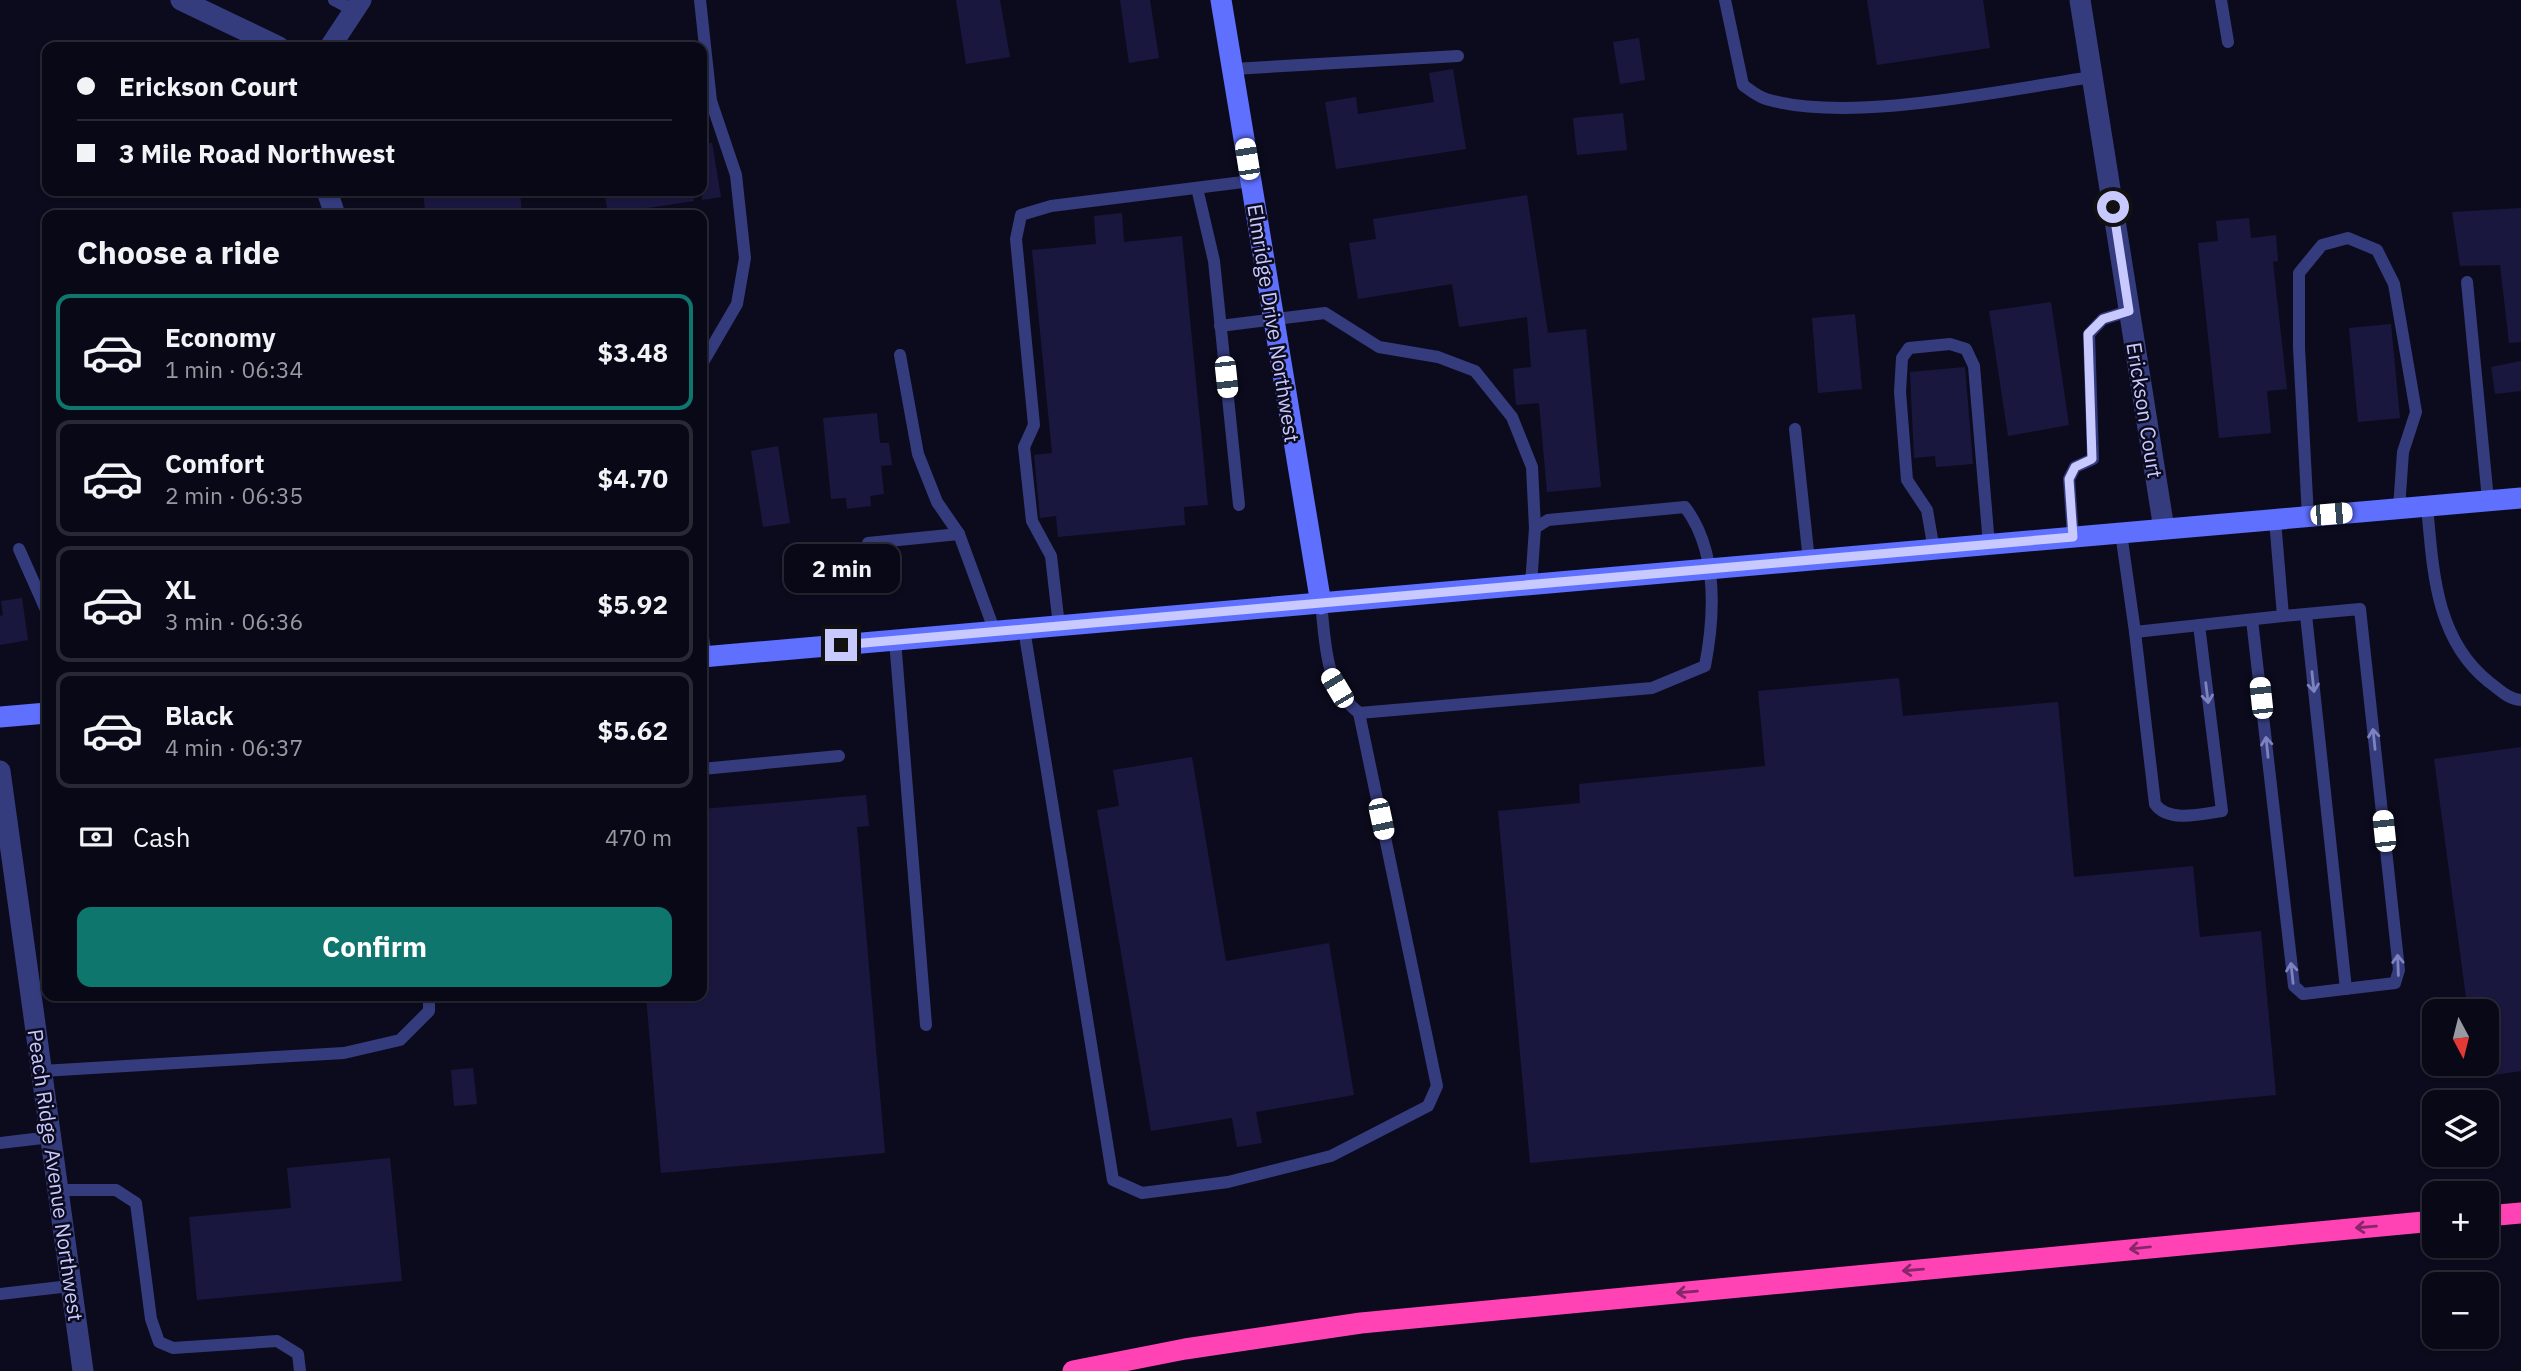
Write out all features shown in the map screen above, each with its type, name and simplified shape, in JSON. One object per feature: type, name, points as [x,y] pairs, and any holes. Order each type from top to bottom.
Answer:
[{"type":"highway","points":[[2499,1215],[2521,1213]]},
{"type":"highway","points":[[1073,1371],[1185,1349],[1361,1323],[2422,1222]]},
{"type":"main road","name":"Elmridge Drive Northwest","points":[[1221,0],[1321,604]]},
{"type":"main road","points":[[707,657],[2521,498]]},
{"type":"main road","points":[[0,717],[42,713]]},
{"type":"street","points":[[181,0],[269,42]]},
{"type":"street","name":"Erickson Court","points":[[2080,0],[2164,529]]},
{"type":"street","points":[[333,42],[357,5]]},
{"type":"street","name":"Peach Ridge Avenue Northwest","points":[[0,771],[83,1371]]},
{"type":"lane","points":[[334,0],[357,5]]},
{"type":"lane","points":[[700,0],[705,42]]},
{"type":"lane","points":[[1726,0],[1742,85],[1763,98],[1804,106],[1850,107],[1930,101],[2092,77]]},
{"type":"lane","points":[[2221,0],[2228,42]]},
{"type":"lane","points":[[1233,69],[1458,56]]},
{"type":"lane","points":[[707,59],[712,101],[736,175],[745,258],[737,304],[707,355]]},
{"type":"lane","points":[[1059,626],[1051,556],[1032,521],[1024,447],[1034,425],[1016,239],[1021,215],[1051,206],[1251,181]]},
{"type":"lane","points":[[1197,188],[1214,261],[1238,505]]},
{"type":"lane","points":[[2308,517],[2299,348],[2299,273],[2322,245],[2348,238],[2377,250],[2394,284],[2406,342],[2416,412],[2403,452],[2399,508]]},
{"type":"lane","points":[[2467,282],[2488,500]]},
{"type":"lane","points":[[2073,537],[2069,479],[2075,467],[2092,459],[2088,334],[2103,319],[2129,311]]},
{"type":"lane","points":[[1220,326],[1325,313],[1379,347],[1438,357],[1475,371],[1511,417],[1532,467],[1535,528],[1531,585]]},
{"type":"lane","points":[[1934,550],[1927,510],[1907,481],[1900,392],[1902,358],[1909,348],[1950,344],[1966,349],[1974,366],[1989,545]]},
{"type":"lane","points":[[900,355],[918,454],[937,502],[959,534],[995,632]]},
{"type":"lane","points":[[1795,429],[1809,561]]},
{"type":"lane","points":[[2427,506],[2433,572],[2443,620],[2472,668],[2512,699],[2521,700]]},
{"type":"lane","points":[[1321,604],[1329,675],[1345,702],[1359,712],[1652,688],[1705,666],[1712,628],[1710,569],[1698,524],[1685,507],[1548,520],[1535,528]]},
{"type":"lane","points":[[2275,520],[2283,616]]},
{"type":"lane","points":[[2121,533],[2155,804],[2160,811],[2170,816],[2222,811],[2199,625]]},
{"type":"lane","points":[[868,543],[959,534]]},
{"type":"lane","points":[[19,549],[42,601]]},
{"type":"lane","points":[[2135,632],[2283,616],[2360,609],[2399,970],[2395,983],[2303,994],[2294,986],[2252,620]]},
{"type":"lane","points":[[2306,615],[2346,989]]},
{"type":"lane","points":[[1024,629],[1113,1180],[1142,1193],[1228,1182],[1331,1156],[1428,1106],[1437,1086],[1359,712]]},
{"type":"lane","points":[[895,640],[926,1025]]},
{"type":"lane","points":[[707,769],[839,756]]},
{"type":"lane","points":[[42,1071],[344,1053],[400,1040],[429,1011],[429,1001]]},
{"type":"lane","points":[[0,1143],[51,1137]]},
{"type":"lane","points":[[58,1190],[116,1190],[136,1203],[151,1319],[159,1342],[173,1348],[276,1341],[298,1354],[300,1371]]},
{"type":"lane","points":[[0,1294],[70,1286]]},
{"type":"building","points":[[956,0],[1000,0],[1010,57],[966,64]]},
{"type":"building","points":[[1120,0],[1150,0],[1159,58],[1129,63]]},
{"type":"building","points":[[1867,0],[1983,0],[1990,48],[1877,65]]},
{"type":"building","points":[[1639,38],[1645,80],[1620,84],[1613,42]]},
{"type":"building","points":[[1453,69],[1466,149],[1336,169],[1325,102],[1356,97],[1358,114],[1434,102],[1429,73]]},
{"type":"building","points":[[1623,113],[1627,150],[1577,155],[1573,118]]},
{"type":"building","points":[[707,143],[712,143],[721,197],[702,200],[702,196],[707,196]]},
{"type":"building","points":[[1527,195],[1548,333],[1586,329],[1601,487],[1547,492],[1539,403],[1516,405],[1513,369],[1531,367],[1527,317],[1459,327],[1452,284],[1358,299],[1349,243],[1376,239],[1373,219]]},
{"type":"building","points":[[424,196],[520,196],[522,210],[457,208],[425,210]]},
{"type":"building","points":[[605,196],[694,196],[694,201],[634,210],[607,210]]},
{"type":"building","points":[[2521,208],[2521,342],[2509,343],[2500,265],[2460,266],[2452,212]]},
{"type":"building","points":[[1122,213],[1124,242],[1182,236],[1208,505],[1184,507],[1185,525],[1058,537],[1056,516],[1040,518],[1034,455],[1052,453],[1032,250],[1096,244],[1094,216]]},
{"type":"building","points":[[2249,218],[2251,238],[2276,235],[2278,261],[2273,262],[2287,389],[2267,391],[2271,433],[2219,438],[2198,243],[2218,241],[2216,221]]},
{"type":"building","points":[[2051,302],[2069,425],[2008,436],[1989,311]]},
{"type":"building","points":[[1855,314],[1862,389],[1818,393],[1812,318]]},
{"type":"building","points":[[2391,324],[2400,418],[2358,422],[2349,328]]},
{"type":"building","points":[[2521,361],[2521,391],[2495,394],[2491,367]]},
{"type":"building","points":[[1965,367],[1973,464],[1936,467],[1935,456],[1914,458],[1910,372]]},
{"type":"building","points":[[877,413],[880,443],[889,443],[892,465],[881,466],[884,494],[870,496],[871,506],[847,509],[846,498],[831,499],[823,418]]},
{"type":"building","points":[[778,446],[790,523],[763,527],[751,451]]},
{"type":"building","points":[[22,598],[28,640],[0,645],[0,616],[3,615],[1,601]]},
{"type":"building","points":[[1899,678],[1903,716],[2058,702],[2074,877],[2193,866],[2200,937],[2261,931],[2276,1095],[1530,1163],[1498,811],[1580,803],[1579,784],[1765,766],[1758,691]]},
{"type":"building","points":[[2521,747],[2521,1071],[2499,1074],[2499,999],[2466,999],[2434,759]]},
{"type":"building","points":[[1192,757],[1226,961],[1329,943],[1354,1095],[1256,1112],[1262,1143],[1237,1147],[1232,1118],[1151,1131],[1097,810],[1119,806],[1113,770]]},
{"type":"building","points":[[866,795],[869,826],[857,827],[885,1153],[661,1173],[646,1001],[707,1001],[707,809]]},
{"type":"building","points":[[473,1068],[477,1104],[454,1106],[451,1070]]},
{"type":"building","points":[[390,1158],[402,1281],[197,1300],[189,1217],[291,1208],[287,1168]]},
{"type":"route","points":[[841,645],[2073,537],[2069,479],[2075,467],[2092,459],[2094,428],[2088,334],[2103,319],[2129,311],[2113,207]]}]
